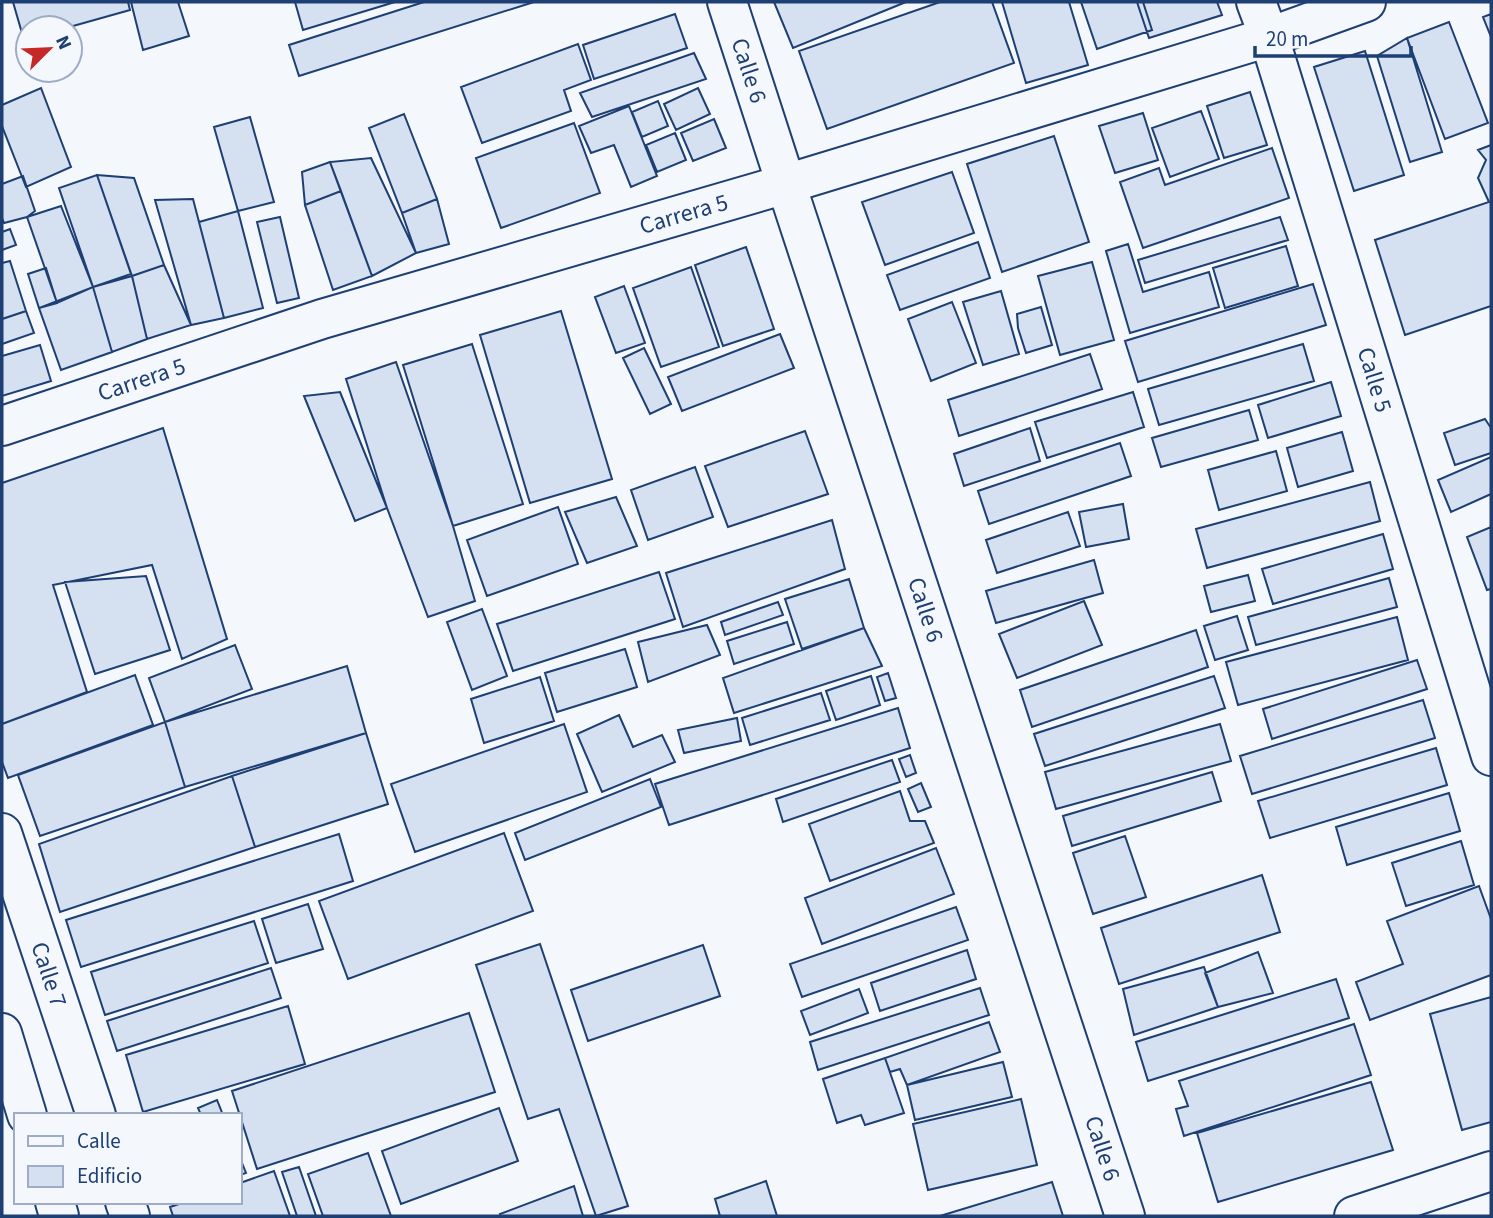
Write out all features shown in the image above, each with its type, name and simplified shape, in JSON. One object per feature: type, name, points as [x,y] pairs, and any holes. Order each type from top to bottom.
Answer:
[{"type":"street","name":"Calle 6","points":[[727,2],[1125,1216]]},
{"type":"street","name":"Calle 5","points":[[1256,2],[1491,756]]},
{"type":"street","name":"Carrera 5","points":[[2,426],[322,319],[786,184],[1269,37],[1366,2]]},
{"type":"street","name":"Calle 7","points":[[2,833],[95,1113]]},
{"type":"street","points":[[2,1033],[26,1113]]},
{"type":"street","points":[[1354,1216],[1491,1171]]},
{"type":"building","points":[[13,2],[128,2],[130,10],[84,23],[84,14],[16,14]]},
{"type":"building","points":[[131,2],[178,2],[189,36],[143,50]]},
{"type":"building","points":[[295,2],[395,2],[303,30]]},
{"type":"building","points":[[424,2],[534,2],[299,76],[289,45]]},
{"type":"building","points":[[774,2],[906,2],[793,48]]},
{"type":"building","points":[[940,2],[992,2],[1014,63],[827,129],[799,51]]},
{"type":"building","points":[[1002,2],[1069,2],[1088,65],[1026,83]]},
{"type":"building","points":[[1081,2],[1143,2],[1152,30],[1097,49]]},
{"type":"building","points":[[1137,2],[1217,2],[1222,15],[1149,38]]},
{"type":"building","points":[[675,14],[687,48],[594,79],[583,45]]},
{"type":"building","points":[[1491,14],[1491,37],[1483,17]]},
{"type":"building","points":[[1449,22],[1488,123],[1445,139],[1407,38]]},
{"type":"building","points":[[1407,38],[1442,152],[1410,162],[1377,56]]},
{"type":"building","points":[[578,44],[591,80],[564,90],[571,111],[482,143],[461,87]]},
{"type":"building","points":[[1365,51],[1404,175],[1354,191],[1314,67]]},
{"type":"building","points":[[694,53],[706,79],[592,117],[580,93]]},
{"type":"building","points":[[41,88],[71,167],[26,187],[2,126],[2,105]]},
{"type":"building","points":[[698,88],[710,114],[676,130],[664,104]]},
{"type":"building","points":[[1250,92],[1267,145],[1224,158],[1207,106]]},
{"type":"building","points":[[658,101],[668,126],[642,137],[632,112]]},
{"type":"building","points":[[629,106],[657,176],[631,187],[614,145],[591,153],[579,126]]},
{"type":"building","points":[[1201,111],[1219,159],[1170,177],[1152,128]]},
{"type":"building","points":[[1143,113],[1158,160],[1115,173],[1099,126]]},
{"type":"building","points":[[404,114],[437,199],[402,213],[369,128]]},
{"type":"building","points":[[250,117],[274,202],[238,211],[214,127]]},
{"type":"building","points":[[714,119],[726,148],[693,161],[681,133]]},
{"type":"building","points":[[574,123],[600,193],[501,228],[476,158]]},
{"type":"building","points":[[675,133],[686,160],[657,172],[646,145]]},
{"type":"building","points":[[1054,136],[1089,242],[1002,272],[967,164]]},
{"type":"building","points":[[1491,145],[1491,306],[1405,335],[1375,240],[1489,202],[1478,178],[1486,160],[1478,150]]},
{"type":"building","points":[[1272,148],[1289,198],[1143,248],[1120,182],[1159,168],[1165,185]]},
{"type":"building","points":[[371,158],[416,253],[372,276],[330,162]]},
{"type":"building","points":[[330,162],[341,191],[305,205],[302,172]]},
{"type":"building","points":[[952,172],[974,233],[885,265],[862,202]]},
{"type":"building","points":[[97,175],[131,274],[93,287],[59,188]]},
{"type":"building","points":[[97,175],[134,178],[164,265],[132,276]]},
{"type":"building","points":[[23,176],[35,211],[27,217],[4,223],[2,184]]},
{"type":"building","points":[[341,191],[372,276],[333,290],[305,205]]},
{"type":"building","points":[[193,199],[224,318],[191,325],[155,200]]},
{"type":"building","points":[[437,199],[449,244],[416,253],[402,213]]},
{"type":"building","points":[[61,206],[93,287],[57,303],[27,217]]},
{"type":"building","points":[[238,211],[263,308],[224,318],[199,222]]},
{"type":"building","points":[[280,217],[299,298],[277,303],[257,222]]},
{"type":"building","points":[[1280,217],[1288,240],[1145,283],[1138,260]]},
{"type":"building","points":[[10,229],[16,245],[2,250],[2,232]]},
{"type":"building","points":[[978,242],[990,278],[900,310],[887,275]]},
{"type":"building","points":[[1128,244],[1143,292],[1209,272],[1219,307],[1130,333],[1106,251]]},
{"type":"building","points":[[1286,246],[1298,286],[1225,308],[1213,268]]},
{"type":"building","points":[[746,247],[774,329],[723,346],[695,265]]},
{"type":"building","points":[[10,261],[26,311],[2,319],[2,263]]},
{"type":"building","points":[[1092,262],[1114,340],[1060,355],[1038,276]]},
{"type":"building","points":[[164,265],[191,325],[147,339],[132,276]]},
{"type":"building","points":[[691,267],[719,347],[661,367],[633,288]]},
{"type":"building","points":[[46,268],[57,303],[39,308],[28,274]]},
{"type":"building","points":[[132,276],[147,339],[112,352],[93,287]]},
{"type":"building","points":[[1313,284],[1326,325],[1138,382],[1125,341]]},
{"type":"building","points":[[624,286],[645,343],[616,353],[595,297]]},
{"type":"building","points":[[93,287],[112,352],[61,370],[39,308]]},
{"type":"building","points":[[1001,291],[1019,354],[983,365],[963,302]]},
{"type":"building","points":[[952,302],[976,363],[931,381],[908,319]]},
{"type":"building","points":[[1041,307],[1052,345],[1026,353],[1018,328],[1017,314]]},
{"type":"building","points":[[26,311],[34,333],[2,344],[2,319]]},
{"type":"building","points":[[561,311],[612,479],[530,503],[480,335]]},
{"type":"building","points":[[780,334],[794,368],[682,411],[668,377]]},
{"type":"building","points":[[472,344],[523,504],[453,526],[403,365]]},
{"type":"building","points":[[1303,344],[1314,381],[1159,425],[1148,389]]},
{"type":"building","points":[[40,345],[51,381],[2,396],[2,356]]},
{"type":"building","points":[[644,348],[671,404],[650,414],[623,358]]},
{"type":"building","points":[[1090,354],[1102,389],[959,436],[948,400]]},
{"type":"building","points":[[396,362],[453,526],[475,601],[428,617],[387,508],[346,379]]},
{"type":"building","points":[[1331,382],[1341,416],[1268,438],[1258,405]]},
{"type":"building","points":[[340,392],[387,508],[355,521],[304,396]]},
{"type":"building","points":[[1133,392],[1144,427],[1047,458],[1035,422]]},
{"type":"building","points":[[1249,410],[1258,440],[1161,467],[1152,438]]},
{"type":"building","points":[[1485,419],[1491,428],[1491,453],[1455,465],[1444,433]]},
{"type":"building","points":[[163,428],[227,639],[182,659],[152,565],[53,585],[87,692],[2,724],[2,483]]},
{"type":"building","points":[[1030,428],[1040,461],[964,486],[954,454]]},
{"type":"building","points":[[805,431],[828,494],[728,527],[705,466]]},
{"type":"building","points":[[1342,432],[1353,471],[1298,487],[1287,448]]},
{"type":"building","points":[[1120,443],[1131,476],[989,524],[978,491]]},
{"type":"building","points":[[1276,451],[1287,491],[1219,510],[1208,470]]},
{"type":"building","points":[[1491,457],[1491,494],[1451,512],[1438,480]]},
{"type":"building","points":[[695,467],[713,517],[648,540],[631,490]]},
{"type":"building","points":[[1370,482],[1380,521],[1207,568],[1196,529]]},
{"type":"building","points":[[616,497],[637,546],[587,563],[565,512]]},
{"type":"building","points":[[1123,504],[1129,539],[1086,547],[1079,512]]},
{"type":"building","points":[[558,507],[578,564],[487,596],[467,540]]},
{"type":"building","points":[[1068,512],[1080,546],[997,573],[986,540]]},
{"type":"building","points":[[832,520],[845,569],[683,627],[666,573]]},
{"type":"building","points":[[1491,527],[1491,589],[1487,590],[1467,537]]},
{"type":"building","points":[[1383,534],[1393,569],[1273,604],[1262,569]]},
{"type":"building","points":[[1094,560],[1103,593],[996,623],[986,591]]},
{"type":"building","points":[[659,572],[675,619],[513,671],[497,624]]},
{"type":"building","points":[[1248,575],[1255,601],[1211,612],[1204,586]]},
{"type":"building","points":[[146,576],[170,650],[95,674],[65,582]]},
{"type":"building","points":[[1389,578],[1397,607],[1256,645],[1248,617]]},
{"type":"building","points":[[849,579],[864,628],[802,649],[785,599]]},
{"type":"building","points":[[1084,601],[1102,645],[1017,678],[999,634]]},
{"type":"building","points":[[778,602],[783,615],[725,635],[721,622]]},
{"type":"building","points":[[482,609],[507,676],[472,690],[447,622]]},
{"type":"building","points":[[1237,616],[1248,650],[1215,660],[1204,626]]},
{"type":"building","points":[[1397,617],[1408,660],[1238,705],[1226,662]]},
{"type":"building","points":[[787,622],[794,644],[734,664],[727,641]]},
{"type":"building","points":[[707,625],[720,655],[648,682],[638,642]]},
{"type":"building","points":[[864,628],[882,666],[734,713],[723,678]]},
{"type":"building","points":[[1196,630],[1208,667],[1032,727],[1020,690]]},
{"type":"building","points":[[235,645],[252,689],[165,722],[149,678]]},
{"type":"building","points":[[625,649],[637,687],[557,712],[545,673]]},
{"type":"building","points":[[1417,660],[1427,689],[1272,739],[1263,709]]},
{"type":"building","points":[[347,666],[366,733],[185,787],[165,722]]},
{"type":"building","points":[[888,673],[896,698],[885,701],[877,677]]},
{"type":"building","points":[[135,675],[153,725],[8,778],[2,762],[2,724]]},
{"type":"building","points":[[871,676],[880,705],[836,720],[826,691]]},
{"type":"building","points":[[1214,676],[1225,708],[1045,766],[1034,734]]},
{"type":"building","points":[[540,677],[554,721],[484,743],[471,699]]},
{"type":"building","points":[[821,693],[830,720],[750,745],[742,718]]},
{"type":"building","points":[[1423,700],[1435,738],[1252,794],[1240,756]]},
{"type":"building","points":[[898,708],[910,748],[669,825],[655,784]]},
{"type":"building","points":[[619,715],[633,747],[662,735],[675,762],[602,792],[577,734]]},
{"type":"building","points":[[737,718],[741,741],[684,753],[678,730]]},
{"type":"building","points":[[165,722],[185,787],[40,836],[18,775]]},
{"type":"building","points":[[564,724],[587,792],[415,852],[391,784]]},
{"type":"building","points":[[1220,724],[1231,761],[1056,809],[1045,772]]},
{"type":"building","points":[[366,733],[388,804],[255,847],[232,776]]},
{"type":"building","points":[[1436,748],[1447,785],[1270,838],[1258,801]]},
{"type":"building","points":[[910,755],[916,773],[906,777],[899,759]]},
{"type":"building","points":[[892,760],[900,782],[783,822],[776,799]]},
{"type":"building","points":[[1212,772],[1221,801],[1072,846],[1063,816]]},
{"type":"building","points":[[232,776],[255,847],[60,912],[39,844]]},
{"type":"building","points":[[650,779],[661,807],[525,860],[515,833]]},
{"type":"building","points":[[921,783],[931,807],[918,812],[908,789]]},
{"type":"building","points":[[900,791],[910,821],[925,821],[934,843],[830,881],[809,824]]},
{"type":"building","points":[[1449,793],[1460,831],[1347,865],[1336,827]]},
{"type":"building","points":[[504,833],[533,911],[348,979],[319,901]]},
{"type":"building","points":[[339,834],[353,881],[81,967],[66,920]]},
{"type":"building","points":[[1125,836],[1146,897],[1093,914],[1073,853]]},
{"type":"building","points":[[1461,841],[1474,885],[1406,906],[1392,863]]},
{"type":"building","points":[[936,848],[954,894],[822,944],[805,898]]},
{"type":"building","points":[[1262,875],[1280,932],[1119,984],[1101,928]]},
{"type":"building","points":[[1479,886],[1491,919],[1491,975],[1370,1020],[1356,982],[1403,964],[1387,921]]},
{"type":"building","points":[[308,904],[323,949],[276,963],[262,919]]},
{"type":"building","points":[[956,907],[968,940],[802,997],[790,964]]},
{"type":"building","points":[[254,921],[268,963],[105,1015],[91,972]]},
{"type":"building","points":[[540,944],[628,1206],[596,1216],[559,1109],[528,1119],[476,965]]},
{"type":"building","points":[[703,945],[720,996],[588,1041],[571,990]]},
{"type":"building","points":[[967,950],[976,979],[880,1011],[871,983]]},
{"type":"building","points":[[1258,952],[1273,993],[1218,1007],[1205,973]]},
{"type":"building","points":[[1204,967],[1218,1007],[1134,1035],[1123,989]]},
{"type":"building","points":[[271,968],[281,998],[117,1051],[107,1021]]},
{"type":"building","points":[[1336,979],[1349,1018],[1148,1081],[1136,1042]]},
{"type":"building","points":[[980,988],[989,1015],[818,1070],[810,1042]]},
{"type":"building","points":[[859,989],[868,1013],[810,1035],[801,1011]]},
{"type":"building","points":[[1491,997],[1491,1122],[1462,1130],[1430,1014]]},
{"type":"building","points":[[288,1006],[305,1064],[143,1112],[126,1055]]},
{"type":"building","points":[[469,1013],[495,1092],[257,1169],[242,1122],[242,1113],[239,1113],[232,1091]]},
{"type":"building","points":[[989,1022],[1000,1052],[907,1085],[900,1069],[890,1072],[885,1058]]},
{"type":"building","points":[[1354,1024],[1371,1075],[1184,1136],[1176,1109],[1188,1106],[1179,1081]]},
{"type":"building","points":[[885,1058],[904,1113],[865,1125],[861,1115],[837,1123],[823,1079]]},
{"type":"building","points":[[1003,1062],[1012,1097],[915,1120],[907,1085]]},
{"type":"building","points":[[1371,1082],[1393,1150],[1218,1202],[1197,1133]]},
{"type":"building","points":[[1021,1099],[1037,1165],[928,1190],[913,1124]]},
{"type":"building","points":[[217,1100],[222,1113],[200,1113],[198,1108]]},
{"type":"building","points":[[499,1108],[518,1161],[401,1204],[382,1151]]},
{"type":"building","points":[[368,1153],[391,1216],[323,1216],[308,1174]]},
{"type":"building","points":[[299,1167],[316,1216],[297,1216],[282,1172]]},
{"type":"building","points":[[274,1171],[290,1216],[173,1216],[170,1207],[179,1204],[242,1204],[242,1182]]},
{"type":"building","points":[[766,1181],[777,1216],[720,1216],[715,1199]]},
{"type":"building","points":[[1052,1182],[1063,1216],[940,1216]]},
{"type":"building","points":[[574,1186],[583,1216],[500,1214]]}]
